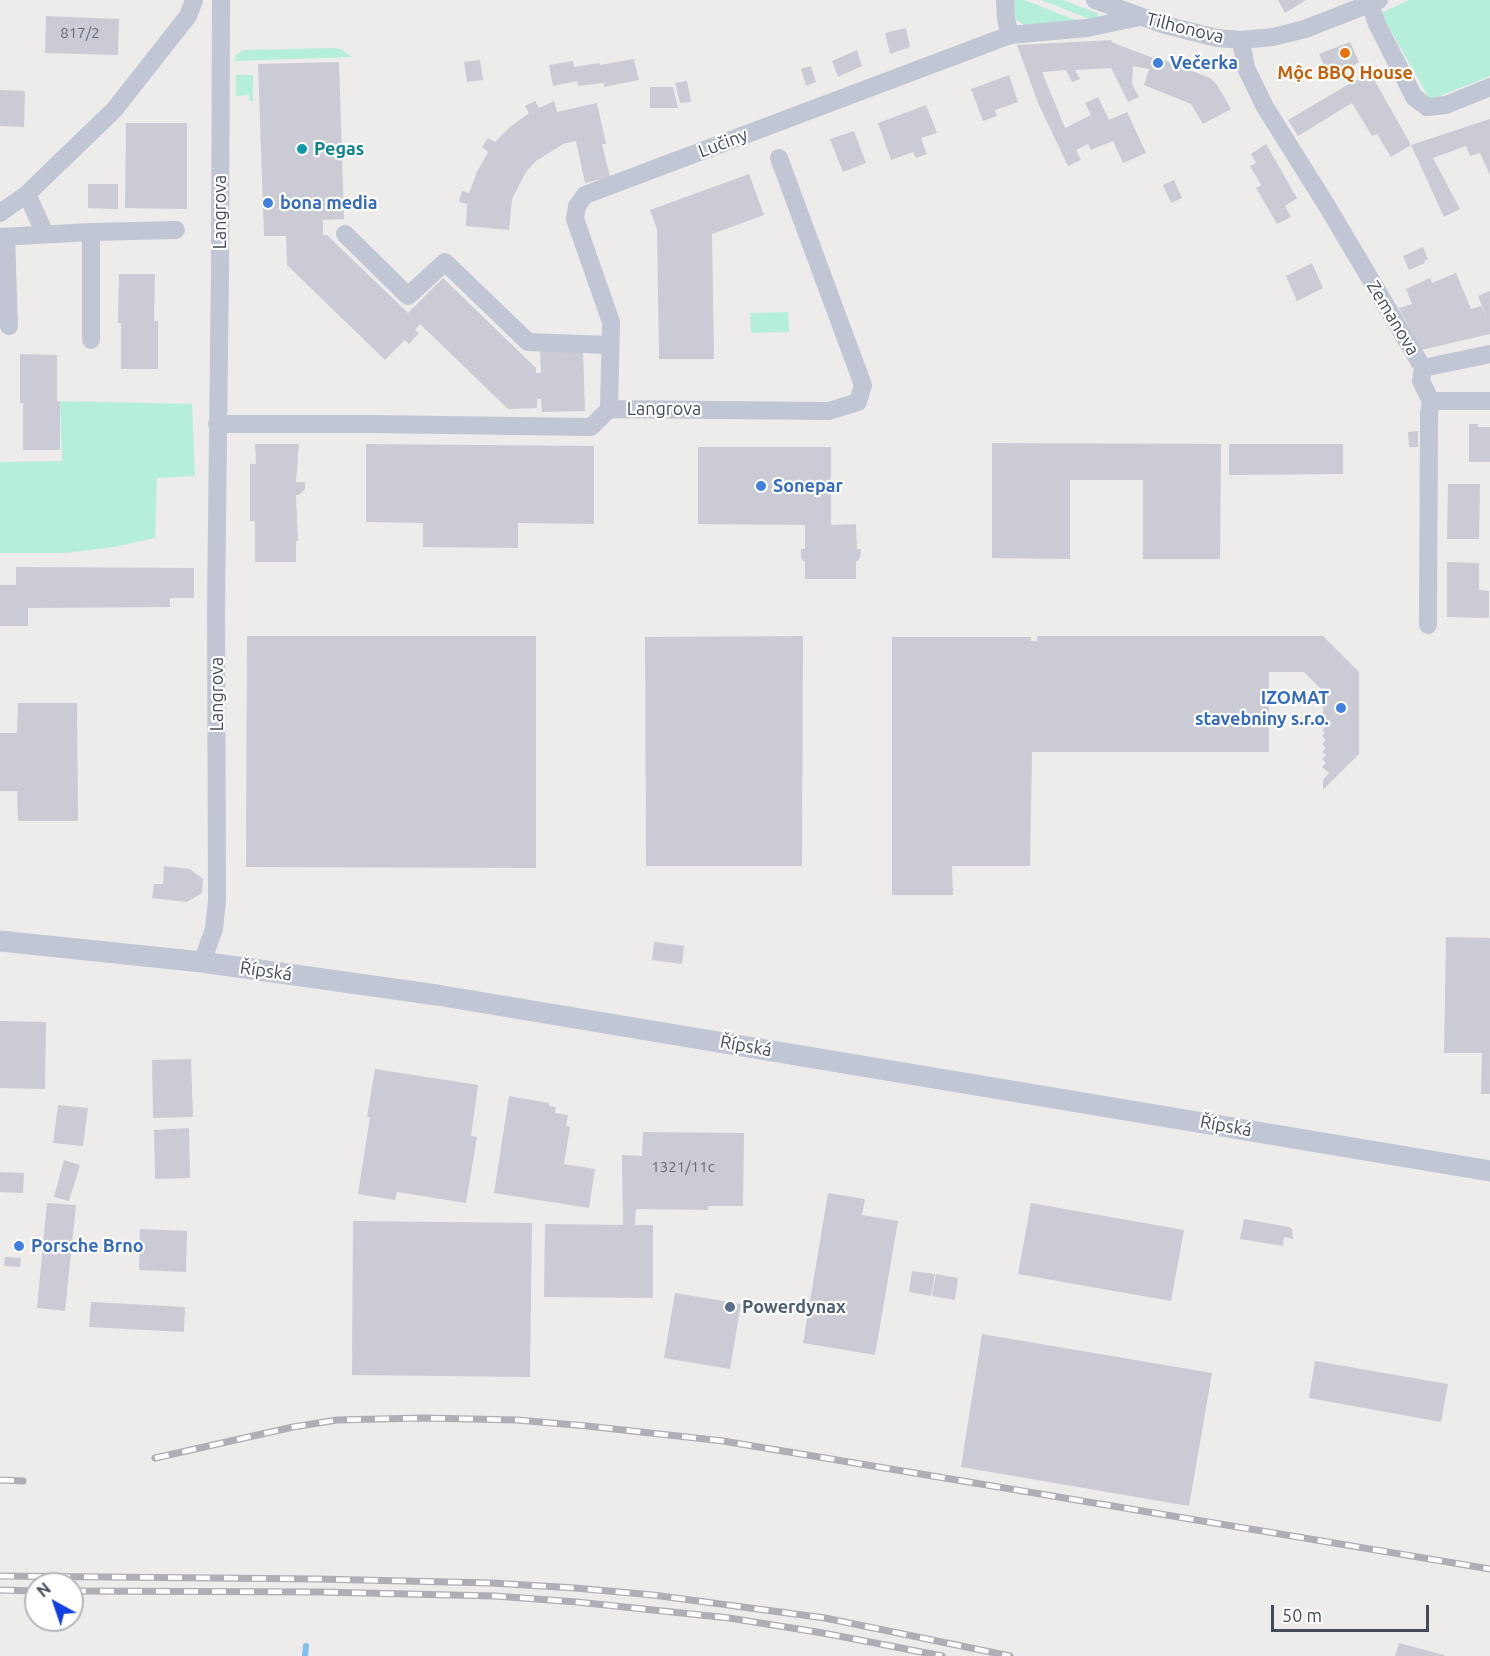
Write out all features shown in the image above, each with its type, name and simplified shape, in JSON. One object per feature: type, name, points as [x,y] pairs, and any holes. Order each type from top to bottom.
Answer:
[{"type":"street","points":[[0,213],[27,194],[114,110],[188,16],[194,0]]},
{"type":"street","name":"Langrova","points":[[202,962],[214,929],[217,900],[217,424],[221,0]]},
{"type":"street","points":[[1005,0],[1006,20],[1010,35]]},
{"type":"street","name":"Tilhonova","points":[[1095,0],[1140,17],[1204,35],[1241,40],[1297,32],[1374,2]]},
{"type":"street","points":[[1374,2],[1377,24],[1414,97],[1427,107],[1446,105],[1490,87]]},
{"type":"street","name":"Lučiny","points":[[609,409],[611,321],[575,219],[576,206],[585,195],[1010,35],[1087,28],[1140,17]]},
{"type":"street","name":"Zemanova","points":[[1241,40],[1246,68],[1265,107],[1423,368],[1420,381],[1431,401],[1429,413],[1428,625]]},
{"type":"street","name":"Langrova","points":[[217,424],[591,427],[609,409],[829,411],[858,402],[863,385],[778,158]]},
{"type":"street","points":[[27,194],[45,234]]},
{"type":"street","points":[[9,326],[3,237],[92,232],[176,231]]},
{"type":"street","points":[[91,340],[92,232]]},
{"type":"street","points":[[345,234],[408,296],[444,262],[528,342],[610,345]]},
{"type":"street","points":[[1423,368],[1490,354]]},
{"type":"street","points":[[1431,401],[1490,401]]},
{"type":"street","name":"Řípská","points":[[0,941],[202,962],[556,1014],[1490,1171]]},
{"type":"green space","points":[[1011,0],[1024,0],[1081,22],[1024,25],[1014,18]]},
{"type":"green space","points":[[1041,0],[1063,0],[1097,13],[1099,18],[1092,20]]},
{"type":"green space","points":[[1409,0],[1490,0],[1490,76],[1430,100],[1381,13]]},
{"type":"green space","points":[[341,49],[352,57],[235,61],[236,55],[244,50]]},
{"type":"green space","points":[[236,75],[253,75],[253,101],[250,101],[249,95],[236,96]]},
{"type":"green space","points":[[788,312],[789,332],[751,333],[750,313]]},
{"type":"green space","points":[[60,401],[192,404],[195,476],[157,478],[155,538],[114,547],[66,553],[0,553],[0,462],[62,461]]},
{"type":"building","points":[[1278,0],[1306,0],[1285,13]]},
{"type":"building","points":[[46,16],[119,19],[118,55],[45,53]]},
{"type":"building","points":[[906,28],[910,47],[890,54],[885,33]]},
{"type":"building","points":[[1112,40],[1111,42],[1210,78],[1217,85],[1231,109],[1203,124],[1191,104],[1144,85],[1149,69],[1133,66],[1132,84],[1139,97],[1128,102],[1111,68],[1075,70],[1080,79],[1072,82],[1066,70],[1042,72],[1065,128],[1091,115],[1085,103],[1098,97],[1109,120],[1127,112],[1146,153],[1123,163],[1113,141],[1091,150],[1088,144],[1076,150],[1081,160],[1068,166],[1038,103],[1017,45]]},
{"type":"building","points":[[1350,42],[1359,62],[1331,80],[1319,54]]},
{"type":"building","points":[[857,50],[862,66],[838,77],[832,61]]},
{"type":"building","points":[[634,59],[639,80],[604,87],[604,83],[578,86],[577,81],[553,86],[549,65],[573,61],[574,67]]},
{"type":"building","points":[[480,60],[483,80],[467,82],[464,62]]},
{"type":"building","points":[[339,62],[344,219],[323,220],[323,235],[327,235],[408,313],[443,278],[536,368],[536,373],[541,373],[540,351],[583,350],[585,411],[542,412],[541,399],[537,399],[537,408],[508,409],[420,324],[415,330],[419,333],[409,344],[405,340],[385,360],[287,265],[286,236],[264,236],[258,64]]},
{"type":"building","points":[[811,66],[816,82],[806,86],[801,69]]},
{"type":"building","points":[[1371,74],[1411,145],[1391,157],[1377,134],[1372,136],[1352,103],[1298,136],[1288,120],[1349,84]]},
{"type":"building","points":[[1009,75],[1018,102],[995,110],[997,116],[983,121],[971,89]]},
{"type":"building","points":[[687,81],[691,102],[680,103],[675,83]]},
{"type":"building","points":[[650,87],[673,87],[678,108],[650,108]]},
{"type":"building","points":[[0,90],[25,91],[24,127],[0,126]]},
{"type":"building","points":[[535,101],[539,108],[554,101],[557,112],[597,103],[606,144],[602,144],[610,177],[585,183],[576,141],[563,144],[536,161],[526,172],[512,199],[509,230],[466,226],[467,204],[459,202],[462,191],[469,193],[488,152],[482,147],[488,138],[495,142],[529,113],[525,106]]},
{"type":"building","points":[[926,105],[937,133],[921,138],[927,154],[916,158],[913,152],[891,160],[878,123]]},
{"type":"building","points":[[1490,119],[1490,175],[1480,153],[1470,156],[1466,146],[1433,158],[1460,209],[1444,217],[1411,145]]},
{"type":"building","points":[[126,123],[187,123],[187,209],[125,208]]},
{"type":"building","points":[[854,131],[866,163],[843,172],[830,139]]},
{"type":"building","points":[[1266,144],[1297,198],[1285,206],[1291,217],[1277,224],[1256,188],[1261,185],[1250,166],[1256,163],[1251,154]]},
{"type":"building","points":[[749,174],[764,215],[712,234],[714,359],[659,359],[657,229],[650,210]]},
{"type":"building","points":[[1174,180],[1182,198],[1171,203],[1163,185]]},
{"type":"building","points":[[88,184],[118,184],[118,209],[88,208]]},
{"type":"building","points":[[1423,247],[1428,259],[1424,261],[1425,263],[1409,270],[1403,256]]},
{"type":"building","points":[[1312,263],[1323,288],[1297,301],[1286,276]]},
{"type":"building","points":[[1456,273],[1471,309],[1481,306],[1487,319],[1478,296],[1490,291],[1490,334],[1421,350],[1399,308],[1412,304],[1406,289],[1430,278],[1432,283]]},
{"type":"building","points":[[119,274],[155,274],[154,321],[158,321],[158,369],[121,369],[121,323],[118,323]]},
{"type":"building","points":[[20,354],[57,355],[60,450],[23,450]]},
{"type":"building","points":[[1469,424],[1490,427],[1490,462],[1469,462]]},
{"type":"building","points":[[1418,431],[1418,447],[1409,447],[1408,432]]},
{"type":"building","points":[[992,443],[1221,444],[1220,559],[1143,559],[1143,480],[1070,480],[1070,559],[992,558]]},
{"type":"building","points":[[255,444],[299,444],[296,482],[305,482],[305,489],[296,495],[298,541],[296,541],[296,562],[255,562],[255,521],[250,521],[250,464],[256,464]]},
{"type":"building","points":[[366,444],[594,446],[594,524],[518,523],[518,548],[423,547],[423,523],[366,522]]},
{"type":"building","points":[[1229,444],[1343,444],[1343,474],[1229,475]]},
{"type":"building","points":[[698,447],[831,447],[831,525],[856,524],[857,549],[861,549],[860,558],[856,562],[856,579],[805,579],[805,562],[801,559],[801,549],[805,549],[805,525],[698,524]]},
{"type":"building","points":[[1448,484],[1480,484],[1479,539],[1447,539]]},
{"type":"building","points":[[1447,562],[1479,563],[1479,590],[1489,591],[1489,618],[1447,617]]},
{"type":"building","points":[[16,567],[194,568],[194,598],[170,598],[170,607],[28,608],[28,626],[0,626],[0,585],[16,585]]},
{"type":"building","points":[[247,636],[536,636],[536,868],[246,867]]},
{"type":"building","points":[[803,636],[802,866],[646,866],[645,637]]},
{"type":"building","points":[[1037,636],[1323,636],[1359,672],[1359,754],[1323,790],[1323,780],[1329,773],[1322,767],[1326,763],[1322,759],[1326,755],[1322,752],[1326,748],[1322,744],[1326,740],[1322,736],[1325,733],[1322,730],[1325,727],[1323,725],[1323,691],[1304,672],[1269,672],[1269,752],[1032,752],[1030,866],[952,866],[953,895],[892,895],[892,637],[1031,637],[1031,641],[1037,641]]},
{"type":"building","points":[[18,703],[77,703],[78,821],[18,821],[17,791],[0,791],[0,733],[17,733]]},
{"type":"building","points":[[164,866],[190,869],[203,879],[202,893],[187,902],[152,898],[154,884],[163,884]]},
{"type":"building","points":[[1446,937],[1490,938],[1490,1094],[1481,1094],[1482,1053],[1444,1053]]},
{"type":"building","points":[[654,942],[684,946],[682,964],[652,960]]},
{"type":"building","points":[[0,1021],[46,1022],[45,1089],[0,1088]]},
{"type":"building","points":[[191,1059],[193,1117],[153,1118],[152,1060]]},
{"type":"building","points":[[375,1069],[478,1085],[471,1136],[477,1137],[466,1203],[397,1192],[395,1200],[358,1194]]},
{"type":"building","points":[[509,1096],[549,1103],[549,1106],[556,1107],[555,1113],[568,1115],[566,1126],[570,1127],[564,1164],[595,1169],[589,1208],[494,1193]]},
{"type":"building","points":[[58,1105],[88,1108],[83,1146],[53,1143]]},
{"type":"building","points":[[189,1128],[190,1178],[155,1179],[154,1130]]},
{"type":"building","points":[[643,1132],[744,1133],[743,1206],[708,1206],[708,1210],[636,1209],[635,1225],[653,1225],[653,1298],[544,1297],[545,1224],[623,1225],[622,1155],[642,1156]]},
{"type":"building","points":[[64,1160],[80,1165],[69,1201],[54,1197]]},
{"type":"building","points":[[0,1172],[24,1173],[23,1193],[0,1192]]},
{"type":"building","points":[[828,1193],[865,1199],[862,1215],[898,1221],[875,1355],[803,1343]]},
{"type":"building","points":[[47,1203],[76,1205],[65,1311],[37,1308]]},
{"type":"building","points":[[1031,1203],[1184,1230],[1171,1301],[1018,1274]]},
{"type":"building","points":[[1244,1219],[1289,1227],[1292,1229],[1293,1239],[1284,1237],[1283,1246],[1240,1239]]},
{"type":"building","points":[[353,1221],[532,1223],[530,1377],[352,1375]]},
{"type":"building","points":[[140,1229],[187,1231],[186,1272],[139,1270]]},
{"type":"building","points":[[5,1257],[21,1258],[20,1267],[4,1266]]},
{"type":"building","points":[[912,1271],[935,1274],[931,1296],[909,1292]]},
{"type":"building","points":[[936,1274],[958,1278],[955,1300],[932,1296]]},
{"type":"building","points":[[675,1293],[741,1304],[730,1369],[664,1358]]},
{"type":"building","points":[[91,1302],[185,1307],[184,1332],[89,1327]]},
{"type":"building","points":[[982,1334],[1212,1373],[1189,1506],[961,1467]]},
{"type":"building","points":[[1315,1361],[1448,1384],[1441,1422],[1309,1398]]},
{"type":"building","points":[[1399,1643],[1444,1655],[1444,1656],[1395,1656]]},
{"type":"waterway","points":[[305,1656],[306,1646]]},
{"type":"railway","points":[[155,1458],[293,1427],[337,1420],[423,1418],[517,1420],[723,1441],[1490,1569]]},
{"type":"railway","points":[[0,1480],[23,1481]]},
{"type":"railway","points":[[0,1576],[317,1579],[492,1583],[575,1588],[653,1595],[825,1618],[1010,1656]]},
{"type":"railway","points":[[0,1590],[24,1591]]},
{"type":"railway","points":[[84,1591],[319,1592],[495,1596],[577,1602],[729,1618],[942,1656]]},
{"type":"place","name":"Mộc BBQ House","points":[[1345,53]]},
{"type":"place","name":"Večerka","points":[[1158,63]]},
{"type":"place","name":"Pegas","points":[[302,149]]},
{"type":"place","name":"bona media","points":[[268,203]]},
{"type":"place","name":"Sonepar","points":[[761,486]]},
{"type":"place","name":"IZOMAT stavebniny s.r.o.","points":[[1341,708]]},
{"type":"place","name":"Porsche Brno","points":[[19,1246]]},
{"type":"place","name":"Powerdynax","points":[[730,1307]]}]
